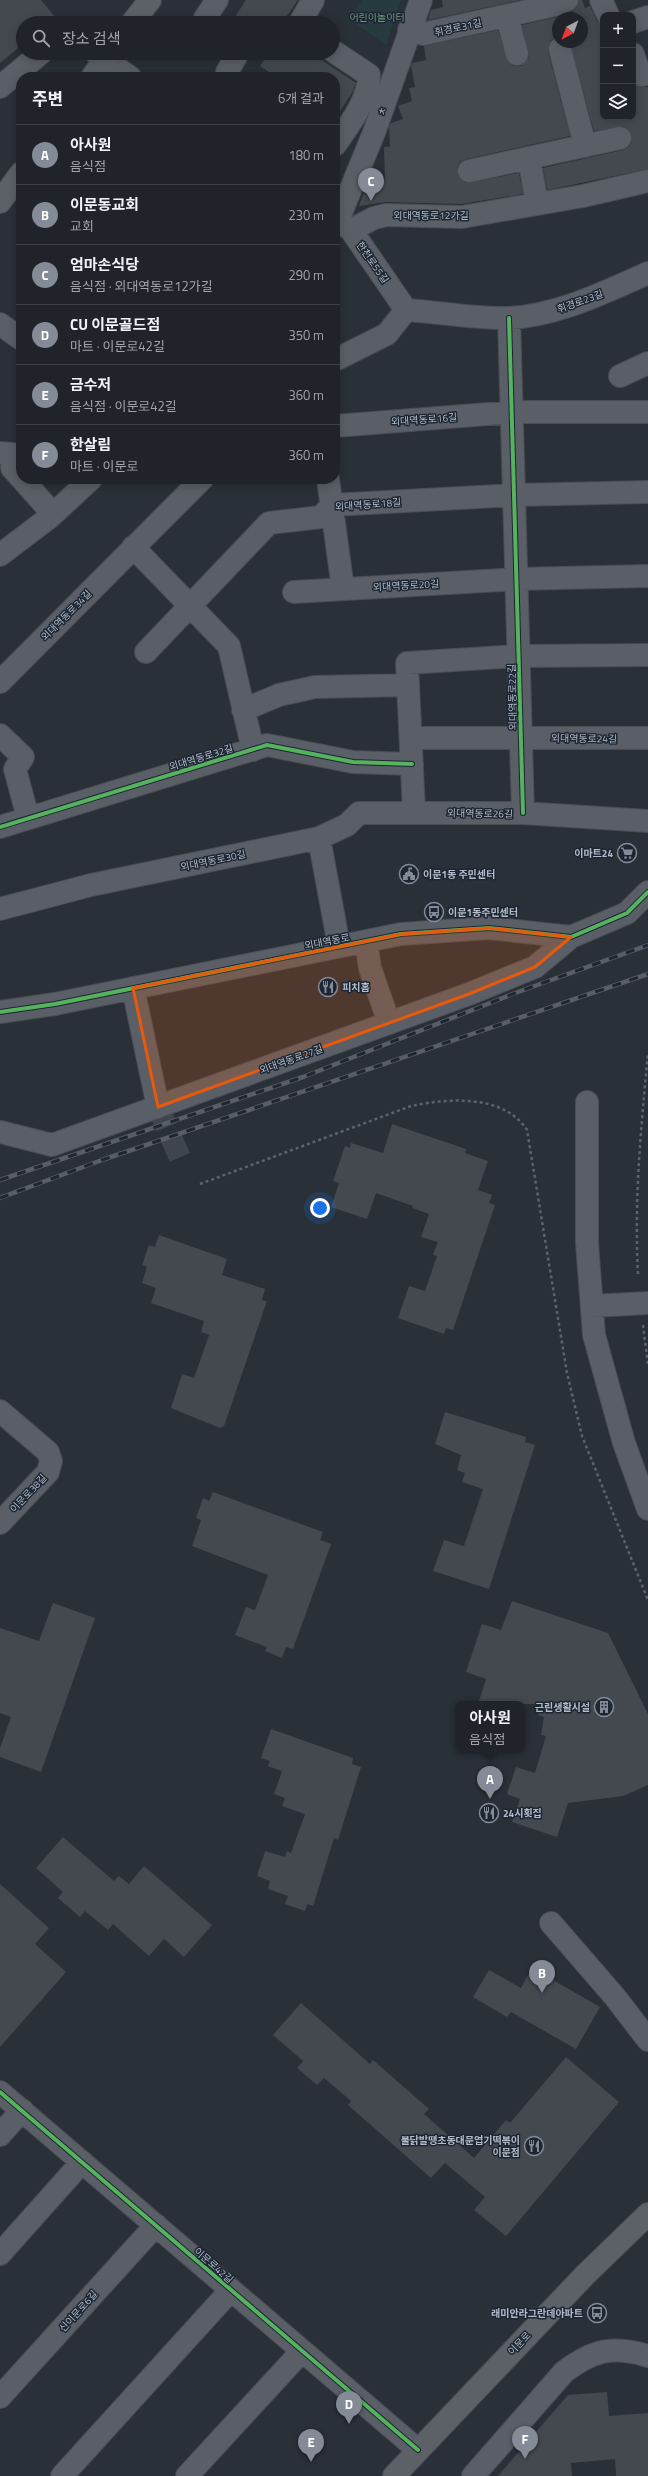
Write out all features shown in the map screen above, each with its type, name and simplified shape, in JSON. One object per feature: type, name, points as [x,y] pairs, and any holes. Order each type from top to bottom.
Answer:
[{"type":"main road","points":[[137,16],[150,0]]},
{"type":"main road","points":[[94,72],[100,60]]},
{"type":"main road","points":[[0,202],[11,178]]},
{"type":"main road","name":"이문로","points":[[394,2476],[585,2275],[648,2214]]},
{"type":"street","points":[[206,16],[218,0]]},
{"type":"street","points":[[304,16],[313,0]]},
{"type":"street","name":"ㅊ","points":[[341,223],[420,0]]},
{"type":"street","name":"휘경로31길","points":[[410,30],[423,34],[555,6],[567,0]]},
{"type":"street","points":[[601,0],[607,12]]},
{"type":"street","points":[[507,16],[516,54]]},
{"type":"street","points":[[636,21],[648,17]]},
{"type":"street","points":[[560,49],[585,146]]},
{"type":"street","points":[[340,56],[369,75],[369,81],[357,111],[340,137]]},
{"type":"street","points":[[19,72],[33,60]]},
{"type":"street","points":[[109,60],[124,72]]},
{"type":"street","points":[[227,72],[234,60]]},
{"type":"street","points":[[636,63],[640,75],[648,74]]},
{"type":"street","points":[[0,88],[16,74]]},
{"type":"street","points":[[469,171],[620,138]]},
{"type":"street","points":[[529,158],[537,204]]},
{"type":"street","name":"외대역동로12가길","points":[[341,223],[386,215],[462,217],[583,196],[648,181]]},
{"type":"street","name":"한천로55길","points":[[341,223],[406,310]]},
{"type":"street","name":"휘경로23길","points":[[406,310],[509,318],[547,313],[648,273]]},
{"type":"street","points":[[340,358],[387,334],[406,310]]},
{"type":"street","points":[[509,318],[514,412],[519,656]]},
{"type":"street","points":[[0,324],[16,335]]},
{"type":"street","points":[[620,376],[648,363]]},
{"type":"street","name":"외대역동로16길","points":[[340,426],[514,412],[648,412]]},
{"type":"street","points":[[0,453],[13,454],[12,468],[16,473]]},
{"type":"street","points":[[26,484],[53,514]]},
{"type":"street","points":[[0,556],[53,514],[86,484]]},
{"type":"street","name":"외대역동로34길","points":[[0,682],[197,484]]},
{"type":"street","points":[[329,484],[343,589]]},
{"type":"street","name":"외대역동로18길","points":[[146,652],[269,523],[321,518],[332,505],[515,495],[648,492]]},
{"type":"street","points":[[133,547],[229,646],[252,750]]},
{"type":"street","name":"외대역동로20길","points":[[294,592],[517,579],[648,576]]},
{"type":"street","name":"외대역동로22길","points":[[414,812],[408,663],[519,656],[648,656]]},
{"type":"street","name":"외대역동로22길","points":[[519,656],[520,737]]},
{"type":"street","points":[[243,710],[279,695],[315,687],[408,685]]},
{"type":"street","points":[[0,735],[23,757],[15,769],[28,818]]},
{"type":"street","points":[[520,737],[523,813]]},
{"type":"street","name":"외대역동로24길","points":[[411,738],[648,738]]},
{"type":"street","name":"외대역동로32길","points":[[0,827],[267,745],[353,762],[412,764]]},
{"type":"street","name":"외대역동로26길","points":[[319,838],[347,825],[359,813],[523,813],[648,821]]},
{"type":"street","points":[[319,838],[339,946]]},
{"type":"street","name":"외대역동로30길","points":[[0,909],[91,885],[319,838]]},
{"type":"street","name":"외대역동로","points":[[0,1012],[55,1004],[401,934],[489,928],[571,937],[638,913],[648,892]]},
{"type":"street","name":"외대역동로27길","points":[[0,1132],[52,1145],[389,1023],[535,967],[571,937]]},
{"type":"street","name":"외대역동로","points":[[366,941],[370,968],[389,1023]]},
{"type":"street","points":[[133,988],[158,1106]]},
{"type":"street","points":[[587,1102],[587,1243],[594,1335],[609,1394],[648,1509]]},
{"type":"street","points":[[592,1306],[648,1303]]},
{"type":"street","name":"이문로38길","points":[[0,1411],[48,1452],[51,1462],[48,1472],[0,1524]]},
{"type":"street","points":[[551,1923],[615,1997],[648,2040]]},
{"type":"street","name":"이문로42길","points":[[0,2092],[418,2450]]},
{"type":"street","points":[[0,2135],[22,2110]]},
{"type":"street","points":[[0,2254],[82,2162]]},
{"type":"street","name":"신이문로6길","points":[[0,2397],[156,2225]]},
{"type":"street","points":[[62,2476],[231,2290]]},
{"type":"street","points":[[473,2476],[564,2372],[576,2362],[594,2353],[610,2350],[630,2350],[648,2356]]},
{"type":"street","points":[[187,2476],[302,2351]]},
{"type":"path","points":[[638,1274],[636,1232],[638,1177],[648,1053]]},
{"type":"path","points":[[200,1184],[411,1106],[438,1101],[488,1104],[510,1112],[520,1119],[527,1130],[564,1358],[582,1436],[648,1600]]},
{"type":"path","points":[[642,1325],[648,1365]]},
{"type":"highlighted area","points":[[489,928],[571,937],[535,967],[469,994],[158,1107],[133,988],[401,934]]},
{"type":"green space","name":"어린이놀이터","points":[[362,0],[401,0],[386,45],[349,19]]},
{"type":"building","points":[[0,0],[41,0],[54,16],[16,16],[16,50],[0,63]]},
{"type":"building","points":[[246,0],[298,0],[287,16],[236,16]]},
{"type":"building","points":[[442,0],[520,0],[428,20],[431,10],[443,7]]},
{"type":"building","points":[[579,0],[582,0],[585,8],[590,6],[597,21],[600,24],[600,120],[636,120],[636,85],[648,87],[648,169],[547,190],[543,168],[623,150],[629,147],[632,141],[629,130],[623,126],[594,131],[572,48],[588,48],[588,12],[572,12],[577,7]]},
{"type":"building","points":[[552,18],[552,40],[548,52],[570,136],[466,159],[460,162],[457,168],[460,179],[466,183],[519,173],[523,194],[461,204],[386,202],[359,206],[369,177],[385,179],[384,147],[390,147],[389,127],[391,123],[403,119],[398,106],[412,101],[409,88],[415,87],[411,66],[412,63],[426,60],[424,46],[498,30],[508,62],[513,66],[521,66],[529,57],[522,25]]},
{"type":"building","points":[[264,60],[322,60],[340,72],[269,72],[260,66]]},
{"type":"building","points":[[340,72],[356,83],[353,91],[340,111]]},
{"type":"building","points":[[392,1124],[466,1149],[465,1153],[488,1161],[478,1190],[492,1195],[489,1203],[495,1205],[453,1330],[446,1328],[444,1334],[398,1318],[409,1286],[425,1291],[437,1256],[433,1255],[438,1242],[421,1237],[429,1214],[412,1208],[413,1206],[376,1193],[367,1219],[331,1207],[339,1183],[333,1181],[345,1146],[350,1148],[351,1143],[383,1153]]},
{"type":"building","points":[[159,1235],[227,1259],[222,1275],[265,1289],[262,1300],[267,1301],[224,1426],[220,1428],[171,1408],[182,1374],[194,1378],[209,1335],[201,1332],[204,1321],[151,1303],[156,1288],[142,1283],[147,1267],[142,1265],[149,1245],[155,1247]]},
{"type":"building","points":[[445,1412],[526,1437],[525,1442],[535,1445],[489,1589],[433,1571],[444,1540],[464,1546],[483,1489],[462,1482],[465,1473],[457,1470],[461,1455],[435,1444]]},
{"type":"building","points":[[213,1492],[323,1532],[320,1540],[331,1544],[293,1649],[286,1647],[282,1658],[265,1651],[267,1647],[235,1635],[246,1607],[255,1610],[268,1575],[192,1546],[201,1520],[196,1518],[203,1498],[209,1501]]},
{"type":"building","name":"근린생활시설","points":[[512,1601],[608,1633],[648,1714],[648,1785],[623,1796],[568,1803],[557,1837],[512,1822],[520,1799],[507,1794],[516,1767],[535,1773],[546,1736],[541,1735],[544,1717],[538,1715],[542,1704],[525,1704],[525,1701],[479,1701],[486,1679],[466,1672],[482,1624],[501,1630]]},
{"type":"building","points":[[53,1603],[95,1618],[41,1772],[0,1757],[0,1748],[11,1717],[0,1713],[0,1628],[39,1641]]},
{"type":"building","points":[[271,1729],[353,1758],[352,1764],[361,1767],[338,1840],[334,1838],[313,1906],[307,1904],[305,1911],[285,1904],[288,1896],[268,1889],[270,1881],[257,1876],[265,1851],[285,1857],[287,1851],[291,1853],[305,1814],[282,1806],[285,1798],[274,1794],[282,1771],[268,1766],[270,1761],[261,1758]]},
{"type":"building","points":[[63,1837],[114,1881],[119,1876],[129,1884],[144,1866],[212,1925],[184,1957],[164,1939],[149,1956],[113,1924],[108,1930],[85,1911],[80,1917],[58,1898],[63,1892],[36,1868]]},
{"type":"building","points":[[0,1884],[49,1928],[35,1944],[66,1972],[0,2047]]},
{"type":"building","points":[[532,1968],[600,2007],[576,2049],[511,2012],[507,2017],[473,1997],[489,1970],[521,1988]]},
{"type":"building","points":[[301,2003],[370,2064],[373,2060],[429,2109],[424,2114],[474,2158],[506,2120],[510,2123],[566,2057],[619,2102],[506,2236],[474,2210],[485,2197],[445,2163],[431,2178],[348,2105],[351,2101],[324,2078],[317,2085],[297,2068],[303,2061],[273,2035]]},
{"type":"building","points":[[607,2392],[609,2416],[648,2413],[648,2476],[616,2476],[615,2459],[571,2463],[572,2476],[498,2476],[568,2395]]},
{"type":"tunnel","points":[[158,1107],[184,1167]]},
{"type":"railway","points":[[0,1180],[303,1077],[518,992],[648,945]]},
{"type":"railway","points":[[0,1198],[102,1160],[648,974]]},
{"type":"cycle path","points":[[509,318],[523,813]]},
{"type":"cycle path","points":[[0,827],[267,745],[353,762],[412,764]]},
{"type":"cycle path","points":[[0,1012],[55,1004],[401,934],[489,928],[571,937],[627,913],[648,892]]},
{"type":"cycle path","points":[[0,2092],[418,2450]]},
{"type":"place","name":"엄마손식당","points":[[371,201]]},
{"type":"place","name":"이마트24","points":[[627,853]]},
{"type":"place","name":"이문1동 주민센터","points":[[409,874]]},
{"type":"place","name":"이문1동주민센터","points":[[434,912]]},
{"type":"place","name":"피치홈","points":[[328,987]]},
{"type":"place","name":"근린생활시설","points":[[604,1707]]},
{"type":"place","name":"아사원","points":[[490,1799]]},
{"type":"place","name":"24시횟집","points":[[489,1813]]},
{"type":"place","name":"이문동교회","points":[[542,1993]]},
{"type":"place","name":"불닭발땡초동대문엽기떡볶이 이문점","points":[[534,2146]]},
{"type":"place","name":"래미안라그란데아파트","points":[[597,2313]]},
{"type":"place","name":"CU 이문골드점","points":[[349,2424]]},
{"type":"place","name":"한살림","points":[[525,2459]]},
{"type":"place","name":"금수저","points":[[311,2462]]}]
